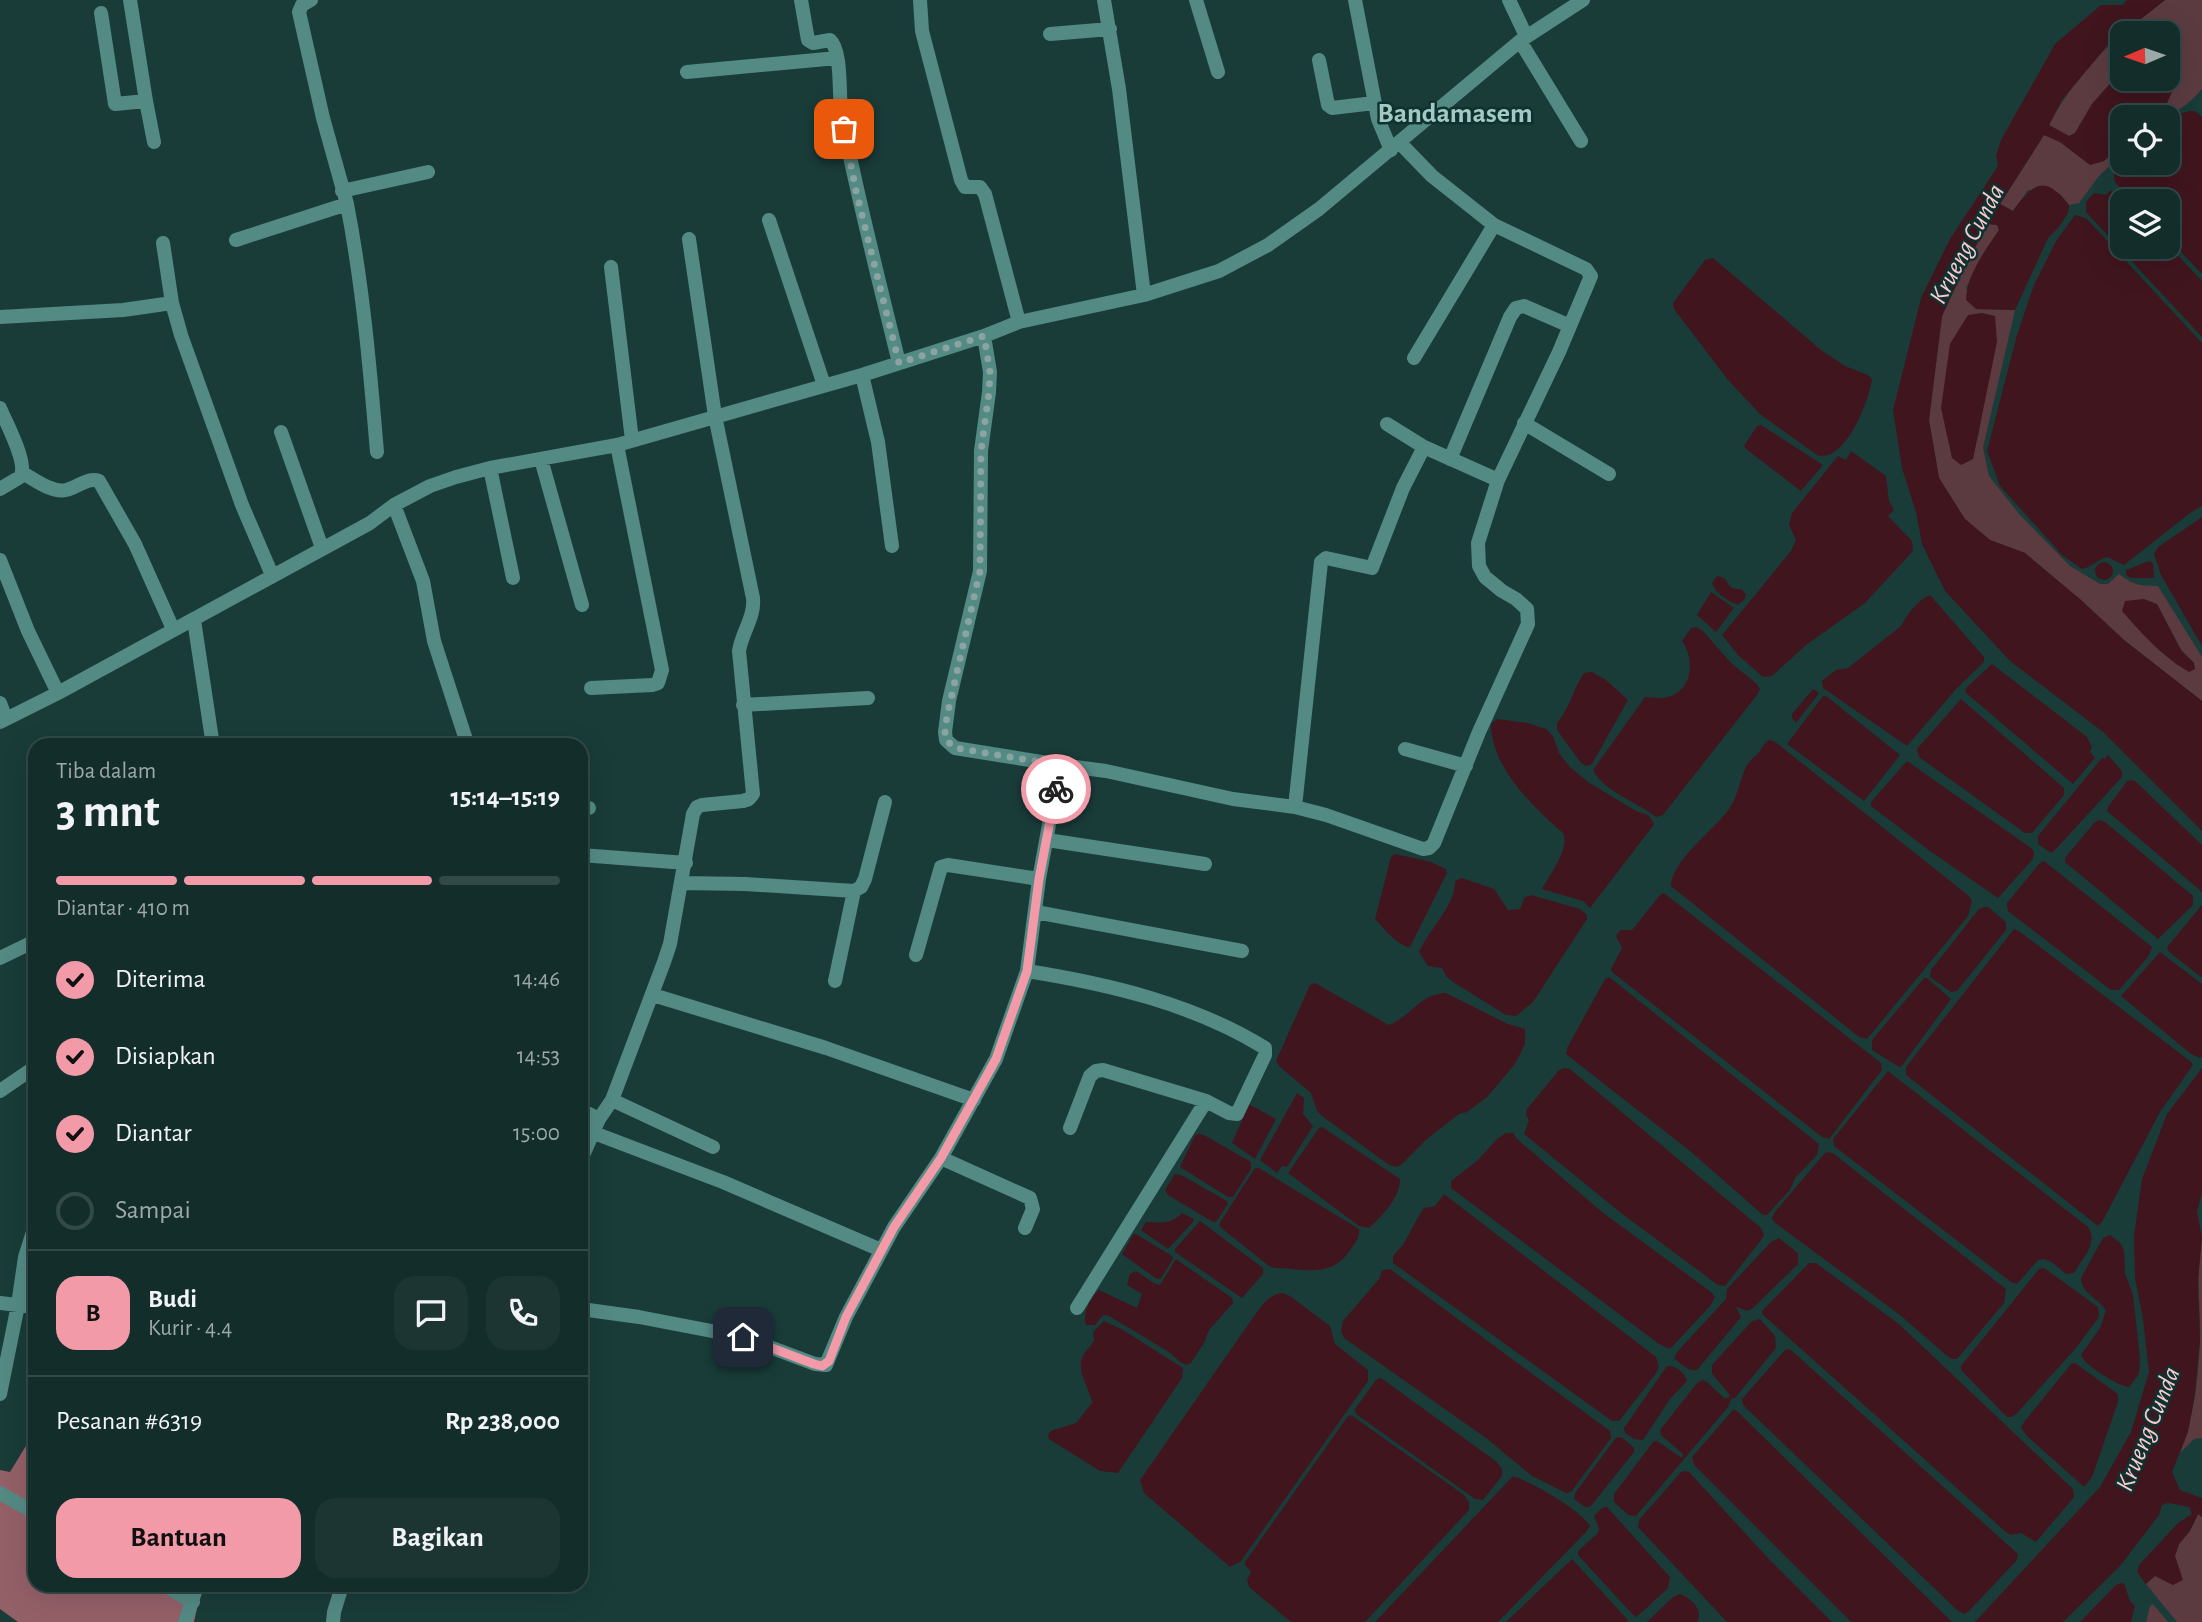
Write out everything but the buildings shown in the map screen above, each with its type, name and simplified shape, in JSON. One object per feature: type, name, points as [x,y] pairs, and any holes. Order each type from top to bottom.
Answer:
[{"type":"street","points":[[137,0],[130,0],[154,142]]},
{"type":"street","points":[[312,0],[302,5],[299,12],[358,258],[367,322],[377,452]]},
{"type":"street","points":[[801,0],[808,40],[813,43],[830,40],[836,48],[840,108],[856,191],[899,363]]},
{"type":"street","points":[[920,0],[922,31],[961,180],[965,187],[980,187],[985,194],[1019,322]]},
{"type":"street","points":[[1104,0],[1119,89],[1144,295]]},
{"type":"street","points":[[1196,0],[1218,72]]},
{"type":"street","points":[[984,336],[990,372],[981,451],[980,571],[949,701],[946,740],[955,748],[1106,771],[1233,799],[1295,807],[1423,849],[1429,848],[1434,843],[1479,732],[1528,624],[1527,609],[1485,577],[1479,566],[1479,543],[1498,480],[1591,279],[1589,271],[1494,225],[1395,146],[1380,125],[1355,0]]},
{"type":"street","points":[[1509,0],[1523,39],[1581,141]]},
{"type":"street","points":[[0,703],[3,721],[194,620],[370,523],[394,505],[430,486],[490,468],[617,445],[862,375],[1019,322],[1144,295],[1198,279],[1240,261],[1308,217],[1523,39],[1583,0]]},
{"type":"street","points":[[101,13],[115,104],[146,101]]},
{"type":"street","points":[[1050,34],[1110,29]]},
{"type":"street","points":[[687,72],[837,58]]},
{"type":"street","points":[[1319,60],[1328,104],[1332,108],[1374,103]]},
{"type":"street","points":[[236,240],[344,198],[428,172]]},
{"type":"street","points":[[769,220],[824,385]]},
{"type":"street","points":[[1415,358],[1494,225]]},
{"type":"street","points":[[588,1145],[612,1100],[670,944],[693,814],[697,807],[743,801],[753,794],[739,651],[741,637],[752,615],[754,598],[715,416],[689,239]]},
{"type":"street","points":[[163,243],[172,303],[210,420],[272,575]]},
{"type":"street","points":[[611,267],[632,440]]},
{"type":"street","points":[[0,317],[123,310],[172,303]]},
{"type":"street","points":[[1450,459],[1516,308],[1524,306],[1570,326]]},
{"type":"street","points":[[862,375],[878,442],[892,546]]},
{"type":"street","points":[[0,408],[19,453],[23,473]]},
{"type":"street","points":[[1387,424],[1424,447],[1498,480]]},
{"type":"street","points":[[1524,424],[1609,474]]},
{"type":"street","points":[[281,432],[322,548]]},
{"type":"street","points":[[590,688],[652,685],[658,683],[662,670],[617,445]]},
{"type":"street","points":[[1295,807],[1321,562],[1326,558],[1372,568],[1403,488],[1424,447]]},
{"type":"street","points":[[541,459],[582,605]]},
{"type":"street","points":[[490,468],[513,578]]},
{"type":"street","points":[[0,489],[23,473]]},
{"type":"street","points":[[23,473],[65,490],[91,479],[99,481],[135,544],[173,629]]},
{"type":"street","points":[[394,505],[423,581],[434,641],[465,738]]},
{"type":"street","points":[[0,560],[28,631],[58,693]]},
{"type":"street","points":[[194,620],[212,738]]},
{"type":"street","points":[[743,705],[868,698]]},
{"type":"street","points":[[1405,749],[1466,766]]},
{"type":"street","points":[[588,1310],[743,1337],[822,1366],[829,1361],[846,1317],[881,1250],[941,1158],[996,1059],[1027,971],[1039,879],[1060,765]]},
{"type":"street","points":[[682,883],[854,891],[861,887],[865,879],[885,802]]},
{"type":"street","points":[[1047,840],[1205,864]]},
{"type":"street","points":[[588,856],[686,863]]},
{"type":"street","points":[[916,955],[941,867],[948,865],[1039,879]]},
{"type":"street","points":[[835,981],[854,891]]},
{"type":"street","points":[[1036,912],[1242,951]]},
{"type":"street","points":[[0,958],[28,944]]},
{"type":"street","points":[[1027,971],[1103,985],[1199,1014],[1227,1026],[1265,1048],[1265,1055],[1237,1114],[1229,1113],[1206,1101],[1110,1072],[1096,1071],[1090,1076],[1070,1128]]},
{"type":"street","points":[[653,995],[826,1048],[974,1100]]},
{"type":"street","points":[[0,1091],[28,1072]]},
{"type":"street","points":[[612,1100],[713,1147]]},
{"type":"street","points":[[1077,1308],[1206,1101]]},
{"type":"street","points":[[588,1117],[597,1126],[881,1250]]},
{"type":"street","points":[[941,1158],[1030,1198],[1033,1209],[1025,1228]]},
{"type":"street","points":[[0,1394],[28,1245]]},
{"type":"street","points":[[0,1303],[28,1306]]},
{"type":"street","points":[[0,1493],[28,1509]]},
{"type":"street","points":[[176,1592],[193,1602]]},
{"type":"street","points":[[186,1622],[196,1592]]},
{"type":"street","points":[[333,1622],[340,1592]]},
{"type":"shaded area","points":[[2165,0],[2202,0],[2202,89],[2180,109],[2180,105],[2165,105],[2172,91],[2180,91],[2180,21],[2138,21]]},
{"type":"shaded area","points":[[2110,46],[2110,84],[2092,104],[2075,133],[2069,136],[2049,125],[2081,76]]},
{"type":"shaded area","points":[[2044,135],[2060,142],[2090,165],[2110,155],[2110,165],[2079,203],[2069,205],[2060,194],[2028,190],[2013,211],[2000,204]]},
{"type":"shaded area","points":[[1989,224],[1997,225],[1999,230],[1966,288],[1976,309],[2015,310],[1983,448],[1989,476],[2020,515],[2070,566],[2100,584],[2108,584],[2119,574],[2137,584],[2158,586],[2202,657],[2202,701],[2124,640],[2025,553],[1990,540],[1965,519],[1939,478],[1929,420],[1942,316],[1969,258]],"holes":[[[1982,313],[1989,373],[1977,443]],[[2157,604],[2181,650],[2194,663],[2177,665],[2160,649]]]},
{"type":"shaded area","points":[[2202,1238],[2202,1438],[2194,1439],[2180,1453],[2192,1412],[2198,1370],[2199,1264]]},
{"type":"shaded area","points":[[28,1442],[28,1592],[201,1592],[194,1622],[18,1622],[0,1609],[0,1470],[10,1472]]},
{"type":"shaded area","points":[[2198,1514],[2202,1517],[2202,1622],[2177,1622],[2146,1584],[2155,1575],[2173,1585],[2175,1556],[2179,1544],[2190,1531]]},
{"type":"shaded area","points":[[2153,1604],[2168,1622],[2146,1622]]},
{"type":"water","name":"Krueng Cunda","points":[[2127,0],[2165,0],[2139,21],[2110,21],[2110,44],[2062,100],[2049,125],[2069,136],[2075,133],[2092,104],[2110,84],[2110,91],[2172,91],[2167,103],[2110,105],[2110,156],[2104,161],[2090,165],[2060,142],[2044,135],[2000,204],[2013,211],[2033,189],[2046,186],[2053,189],[2069,205],[2068,213],[2048,238],[2015,310],[1976,309],[1966,300],[1973,272],[1999,230],[1997,225],[1988,224],[1942,316],[1929,420],[1939,478],[1965,519],[1990,540],[2025,553],[2124,640],[2202,701],[2202,831],[2103,732],[2010,661],[1945,591],[1922,544],[1916,512],[1902,468],[1893,410],[1921,298],[1950,239],[1998,166],[1996,156],[2001,140],[2055,44],[2101,5],[2122,5]]},
{"type":"water","points":[[2195,111],[2202,117],[2202,274],[2180,251],[2180,189],[2122,189],[2115,182],[2114,175],[2180,175],[2180,114]]},
{"type":"water","points":[[2110,191],[2110,238],[2086,212],[2086,202],[2094,193],[2106,195]]},
{"type":"water","points":[[2075,215],[2086,218],[2110,244],[2110,259],[2124,259],[2202,343],[2202,506],[2124,565],[2107,557],[2082,569],[2062,555],[2000,486],[1987,451],[2017,335],[2034,285],[2056,241]]},
{"type":"water","points":[[1713,258],[1821,350],[1872,379],[1861,415],[1846,441],[1837,450],[1827,455],[1817,455],[1760,414],[1728,380],[1674,309],[1673,303],[1705,260]]},
{"type":"water","points":[[2180,258],[2202,281],[2202,337],[2130,259]]},
{"type":"water","points":[[1982,313],[1995,316],[1997,342],[1973,459],[1961,465],[1952,458],[1941,408],[1950,344],[1968,315]]},
{"type":"water","points":[[1761,425],[1823,465],[1801,491],[1744,446],[1757,426]]},
{"type":"water","points":[[1851,451],[1886,476],[1889,501],[1894,510],[1888,516],[1912,541],[1913,551],[1865,603],[1806,645],[1772,676],[1763,677],[1738,655],[1722,635],[1791,551],[1796,540],[1789,525],[1792,513],[1838,456],[1846,460]]},
{"type":"water","points":[[2202,517],[2202,646],[2161,575],[2154,554],[2158,547]]},
{"type":"water","points":[[2149,561],[2153,563],[2154,578],[2130,578],[2126,574],[2126,570]]},
{"type":"water","points":[[2104,562],[2110,565],[2113,571],[2110,577],[2104,580],[2098,577],[2095,571],[2098,565]]},
{"type":"water","points":[[1717,576],[1724,578],[1732,588],[1741,589],[1746,594],[1744,600],[1738,605],[1719,594],[1712,583]]},
{"type":"water","points":[[1711,592],[1734,608],[1716,632],[1697,615]]},
{"type":"water","points":[[1930,595],[1984,657],[1984,662],[1957,688],[1907,746],[1823,688],[1822,681],[1836,670],[1848,668],[1901,626],[1913,608]]},
{"type":"water","points":[[2144,599],[2157,604],[2181,650],[2194,663],[2195,669],[2189,672],[2161,652],[2122,611],[2125,601]]},
{"type":"water","points":[[1696,627],[1760,689],[1663,815],[1656,817],[1613,790],[1593,770],[1645,697],[1668,697],[1683,688],[1690,665],[1682,641],[1691,628]]},
{"type":"water","points":[[1992,664],[2087,737],[2092,747],[2090,752],[2095,758],[2073,784],[1965,692]]},
{"type":"water","points":[[1592,672],[1606,680],[1628,700],[1592,764],[1586,766],[1557,730],[1557,723],[1584,673]]},
{"type":"water","points":[[1813,689],[1819,693],[1796,723],[1792,714]]},
{"type":"water","points":[[1823,696],[1900,755],[1864,801],[1787,744]]},
{"type":"water","points":[[1961,699],[2064,788],[2064,795],[2032,833],[2025,833],[1919,757],[1917,749]]},
{"type":"water","points":[[1497,719],[1528,723],[1546,729],[1553,736],[1559,753],[1570,767],[1588,782],[1636,811],[1648,815],[1654,824],[1590,908],[1583,901],[1542,889],[1562,854],[1563,833],[1527,798],[1506,771],[1493,740],[1491,724]]},
{"type":"water","points":[[1769,740],[1774,741],[1972,901],[1968,916],[1867,1039],[1859,1037],[1671,886],[1678,866],[1729,809],[1746,766]]},
{"type":"water","points":[[2108,755],[2122,771],[2122,777],[2051,853],[2038,844],[2038,836],[2102,758],[2105,759]]},
{"type":"water","points":[[1907,761],[2034,852],[2033,859],[1998,898],[1871,806],[1871,802]]},
{"type":"water","points":[[2131,780],[2202,845],[2202,892],[2107,811],[2127,781]]},
{"type":"water","points":[[2099,820],[2105,822],[2193,896],[2193,905],[2158,939],[2065,862],[2065,858]]},
{"type":"water","points":[[1395,854],[1428,861],[1446,869],[1447,873],[1410,947],[1395,940],[1375,919],[1391,857]]},
{"type":"water","points":[[2044,861],[2152,947],[2148,957],[2119,990],[2111,990],[2008,911],[2007,903]]},
{"type":"water","points":[[1462,878],[1494,889],[1508,910],[1520,909],[1524,898],[1531,895],[1580,909],[1587,915],[1587,919],[1533,1002],[1516,1016],[1506,1015],[1453,982],[1442,968],[1428,966],[1419,952],[1447,908],[1455,881]]},
{"type":"water","points":[[1664,893],[1881,1063],[1882,1070],[1829,1139],[1822,1137],[1612,972],[1622,948],[1616,936],[1620,930],[1632,930]]},
{"type":"water","points":[[2202,905],[2202,978],[2168,951],[2167,947]]},
{"type":"water","points":[[1988,907],[2006,922],[2006,930],[1957,991],[1951,992],[1930,977],[1931,970],[1979,909]]},
{"type":"water","points":[[2014,929],[2193,1065],[2160,1112],[2098,1226],[1906,1075],[1906,1067]]},
{"type":"water","points":[[2160,952],[2202,984],[2200,1058],[2191,1054],[2121,996]]},
{"type":"water","points":[[1609,977],[1819,1144],[1817,1155],[1795,1178],[1790,1190],[1767,1215],[1763,1215],[1690,1151],[1566,1054],[1605,979]]},
{"type":"water","points":[[1924,978],[1951,999],[1899,1067],[1872,1050],[1872,1040]]},
{"type":"water","points":[[1315,983],[1389,1025],[1429,997],[1446,993],[1508,1024],[1525,1029],[1525,1044],[1515,1064],[1487,1097],[1467,1112],[1459,1114],[1427,1139],[1401,1165],[1389,1165],[1322,1116],[1317,1111],[1311,1093],[1276,1061],[1310,985]]},
{"type":"water","name":"Krueng Cunda","points":[[2202,1068],[2202,1193],[2197,1212],[2202,1238],[2198,1281],[2200,1340],[2188,1432],[2172,1472],[2180,1490],[2202,1498],[2202,1517],[2198,1514],[2190,1531],[2179,1544],[2175,1556],[2183,1580],[2173,1585],[2155,1576],[2146,1584],[2137,1572],[2139,1565],[2178,1523],[2192,1514],[2189,1507],[2168,1503],[2162,1505],[2159,1515],[2120,1566],[2063,1622],[1975,1622],[2100,1487],[2131,1432],[2149,1372],[2135,1278],[2134,1236],[2142,1179],[2167,1114]]},
{"type":"water","points":[[1570,1069],[1761,1228],[1764,1235],[1761,1240],[1725,1286],[1718,1285],[1621,1213],[1524,1134],[1529,1120],[1527,1109],[1559,1070]]},
{"type":"water","points":[[1888,1071],[2088,1227],[2091,1245],[2074,1273],[2066,1274],[2053,1263],[2042,1259],[2038,1260],[2017,1284],[2011,1282],[1834,1146],[1833,1139]]},
{"type":"water","points":[[1297,1093],[1304,1098],[1303,1114],[1313,1126],[1287,1167],[1282,1166],[1277,1173],[1260,1160]]},
{"type":"water","points":[[1249,1104],[1276,1119],[1255,1159],[1232,1143]]},
{"type":"water","points":[[1322,1127],[1400,1179],[1394,1200],[1369,1228],[1359,1226],[1288,1173]]},
{"type":"water","points":[[1506,1133],[1513,1133],[1602,1212],[1715,1297],[1710,1306],[1670,1349],[1659,1344],[1451,1188],[1451,1181]]},
{"type":"water","points":[[1198,1134],[1251,1162],[1251,1169],[1233,1197],[1228,1197],[1180,1167],[1195,1135]]},
{"type":"water","points":[[1829,1152],[2006,1289],[2004,1303],[1957,1359],[1946,1355],[1900,1315],[1774,1222],[1774,1213],[1825,1153]]},
{"type":"water","points":[[1255,1168],[1359,1229],[1356,1242],[1343,1259],[1325,1269],[1275,1268],[1220,1227],[1219,1224]]},
{"type":"water","points":[[1175,1174],[1227,1201],[1228,1204],[1216,1222],[1168,1195],[1165,1190]]},
{"type":"water","points":[[1444,1194],[1656,1357],[1659,1367],[1655,1375],[1619,1421],[1612,1421],[1393,1263],[1393,1256],[1403,1245],[1421,1212],[1424,1208],[1435,1206]]},
{"type":"water","points":[[1182,1213],[1194,1219],[1193,1222],[1168,1249],[1141,1230],[1146,1222],[1170,1221]]},
{"type":"water","points":[[1200,1221],[1263,1268],[1263,1274],[1242,1298],[1175,1252]]},
{"type":"water","points":[[1136,1234],[1172,1256],[1173,1259],[1161,1278],[1157,1279],[1122,1254]]},
{"type":"water","points":[[2110,1235],[2121,1244],[2124,1251],[2125,1273],[2133,1295],[2140,1358],[2139,1374],[2129,1387],[2102,1375],[2081,1355],[2100,1328],[2106,1310],[2087,1291],[2081,1278],[2103,1238]]},
{"type":"water","points":[[1779,1238],[1798,1253],[1798,1264],[1753,1308],[1748,1311],[1736,1307],[1741,1317],[1697,1370],[1681,1365],[1674,1358],[1677,1352],[1726,1299],[1727,1289],[1771,1242]]},
{"type":"water","points":[[1176,1259],[1232,1298],[1233,1303],[1209,1330],[1191,1363],[1187,1365],[1180,1362],[1169,1352],[1109,1316],[1103,1315],[1095,1325],[1086,1325],[1088,1306],[1099,1290],[1137,1308],[1142,1294],[1127,1285],[1130,1274],[1136,1271],[1160,1285]]},
{"type":"water","points":[[1809,1263],[1816,1263],[1899,1324],[2073,1489],[2074,1497],[2036,1542],[2021,1533],[2007,1533],[1762,1314]]},
{"type":"water","points":[[2044,1268],[2098,1307],[2099,1317],[2076,1348],[2017,1413],[2007,1417],[1961,1370],[1961,1366],[2039,1269]]},
{"type":"water","points":[[1390,1269],[1610,1431],[1611,1438],[1571,1492],[1566,1493],[1532,1476],[1486,1438],[1344,1338],[1341,1331],[1343,1321],[1379,1279],[1382,1270]]},
{"type":"water","points":[[1283,1293],[1330,1326],[1335,1344],[1368,1370],[1368,1381],[1241,1561],[1230,1567],[1144,1493],[1140,1480],[1259,1309],[1272,1296]]},
{"type":"water","points":[[1760,1319],[1775,1336],[1776,1348],[1636,1516],[1628,1515],[1614,1502],[1614,1494],[1653,1442],[1657,1441],[1682,1458],[1683,1454],[1661,1435],[1660,1430],[1702,1380],[1724,1398],[1728,1398],[1730,1395],[1712,1374],[1712,1365],[1752,1321]]},
{"type":"water","points":[[1104,1321],[1183,1368],[1182,1378],[1118,1473],[1100,1471],[1049,1439],[1048,1434],[1076,1423],[1092,1403],[1082,1373],[1081,1360],[1094,1341],[1093,1332]]},
{"type":"water","points":[[1786,1349],[1791,1350],[2018,1554],[2017,1560],[1968,1612],[1964,1614],[1957,1610],[1743,1405],[1742,1399]]},
{"type":"water","points":[[2075,1363],[2118,1394],[2118,1402],[2092,1477],[2084,1487],[2021,1428],[2071,1364]]},
{"type":"water","points":[[1667,1366],[1680,1370],[1687,1381],[1670,1399],[1643,1440],[1634,1439],[1625,1433],[1624,1428]]},
{"type":"water","points":[[1381,1378],[1497,1462],[1502,1469],[1502,1476],[1483,1500],[1475,1499],[1356,1414],[1355,1409],[1376,1380]]},
{"type":"water","points":[[1733,1410],[1952,1622],[1851,1622],[1694,1465],[1692,1457]]},
{"type":"water","points":[[1351,1415],[1464,1495],[1469,1502],[1469,1510],[1365,1622],[1291,1622],[1249,1587],[1247,1580],[1251,1572],[1245,1562]]},
{"type":"water","points":[[1618,1437],[1634,1448],[1634,1452],[1590,1507],[1585,1507],[1574,1499],[1575,1493]]},
{"type":"water","points":[[1681,1472],[1689,1472],[1767,1557],[1832,1622],[1727,1622],[1638,1527],[1639,1520]]},
{"type":"water","points":[[1513,1476],[1543,1490],[1577,1512],[1590,1526],[1587,1531],[1498,1622],[1375,1622]]},
{"type":"water","points":[[1607,1507],[1670,1577],[1668,1588],[1635,1617],[1578,1555],[1578,1551],[1598,1533],[1594,1516]]},
{"type":"water","points":[[1572,1559],[1628,1622],[1506,1622]]},
{"type":"water","points":[[2124,1583],[2130,1601],[2135,1606],[2131,1622],[2080,1622],[2117,1584]]},
{"type":"water","points":[[1680,1594],[1698,1609],[1697,1622],[1647,1622],[1673,1597]]},
{"type":"way so far","points":[[844,129],[856,191],[899,363],[984,336],[988,354],[989,392],[981,451],[980,571],[949,701],[946,740],[955,748],[1060,765],[1056,789]]},
{"type":"district","name":"Bandamasem","points":[[1455,114]]},
{"type":"route","points":[[743,1337],[814,1364],[822,1366],[829,1361],[846,1317],[894,1227],[941,1158],[996,1059],[1027,971],[1039,879],[1056,789]]}]
